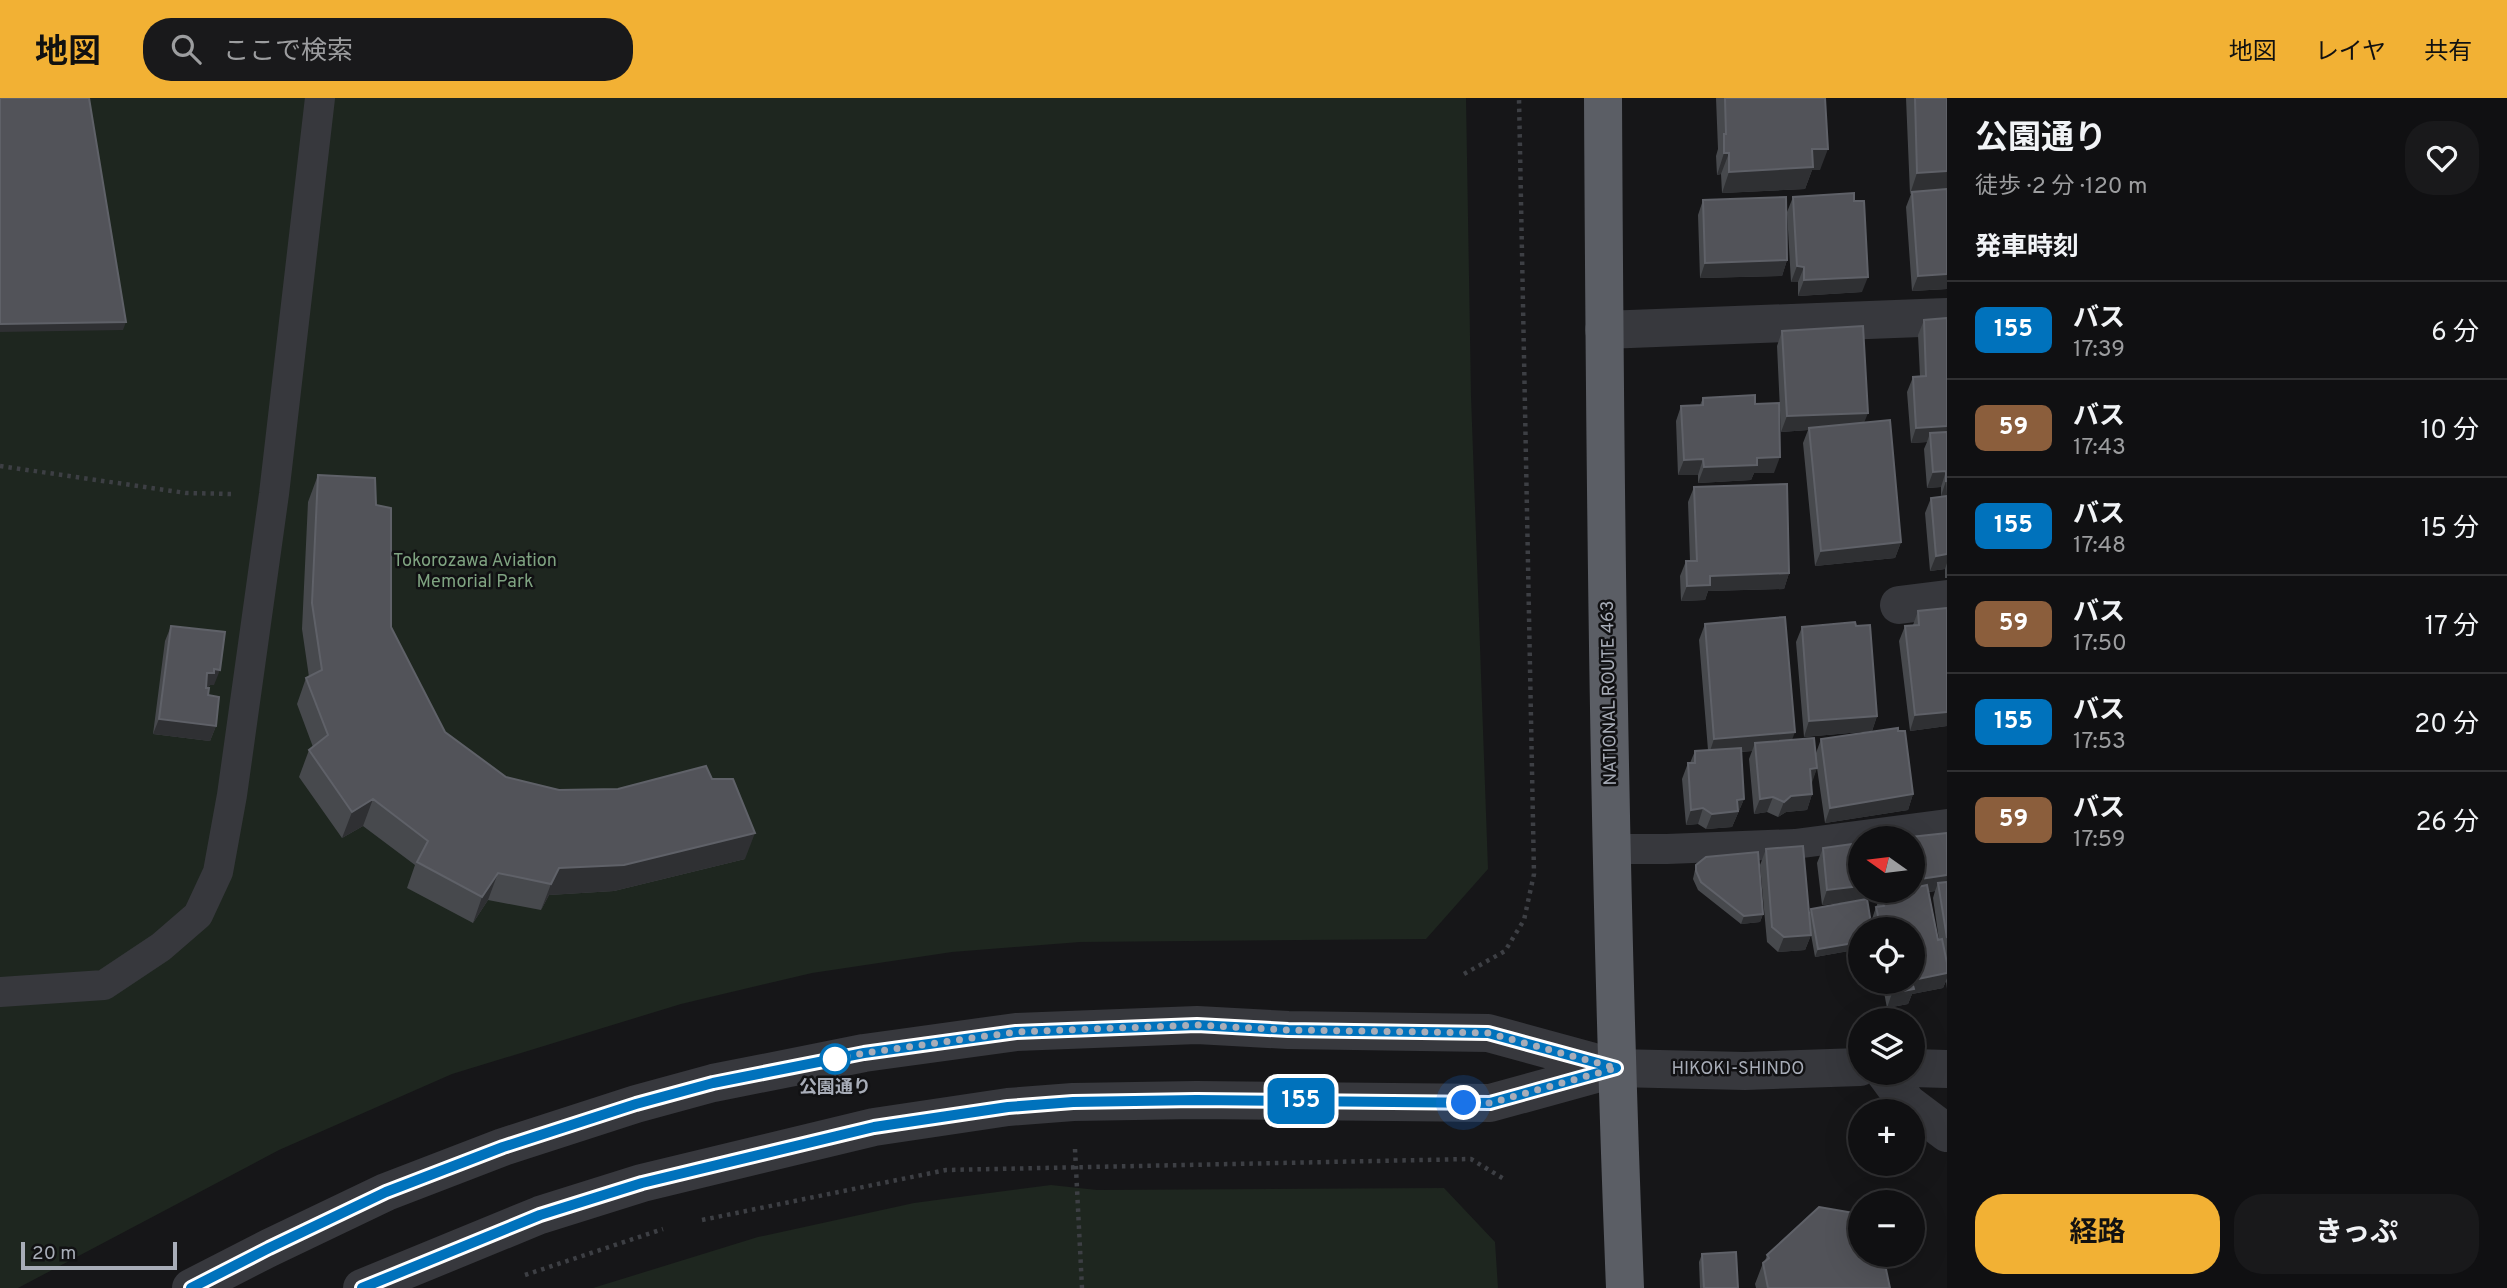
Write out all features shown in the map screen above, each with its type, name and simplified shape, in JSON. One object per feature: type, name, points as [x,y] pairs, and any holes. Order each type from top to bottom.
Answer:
[{"type":"highway","name":"NATIONAL ROUTE 463","points":[[1603,98],[1604,330],[1616,1068],[1625,1288]]},
{"type":"street","points":[[1604,330],[1947,317]]},
{"type":"street","points":[[1899,605],[1947,599]]},
{"type":"street","points":[[191,1288],[386,1192],[503,1147],[636,1104],[713,1083],[864,1053],[1016,1032],[1197,1025],[1288,1030],[1488,1033],[1616,1068]]},
{"type":"street","points":[[362,1288],[540,1215],[642,1183],[874,1127],[1008,1107],[1073,1102],[1196,1100],[1490,1103],[1616,1068]]},
{"type":"street","name":"HIKOKI-SHINDO","points":[[1616,1068],[1745,1071],[1848,1068]]},
{"type":"street","points":[[1925,1068],[1947,1069]]},
{"type":"street","points":[[1894,1085],[1907,1103],[1947,1133]]},
{"type":"lane","points":[[0,992],[104,985],[161,947],[198,915],[218,872],[232,795],[274,494],[320,98]]},
{"type":"lane","points":[[1613,849],[1795,844],[1947,824]]},
{"type":"path","points":[[1464,974],[1505,951],[1524,920],[1534,874],[1519,98]]},
{"type":"path","points":[[0,466],[186,493]]},
{"type":"path","points":[[1073,1102],[1082,1288]]},
{"type":"path","points":[[699,1221],[947,1170],[1471,1159],[1504,1179]]},
{"type":"path","points":[[519,1277],[673,1226]]},
{"type":"green space","name":"Tokorozawa Aviation Memorial Park","points":[[0,98],[1466,98],[1471,396],[1488,869],[1426,939],[1080,942],[952,952],[812,973],[681,1004],[452,1074],[279,1150],[18,1288],[0,1288]]},
{"type":"green space","points":[[1051,1185],[1097,1190],[1444,1188],[1495,1242],[1498,1288],[593,1288],[758,1237],[914,1203]]},
{"type":"building","points":[[0,98],[89,98],[126,322],[0,324]]},
{"type":"building","points":[[1725,98],[1825,98],[1828,149],[1812,149],[1813,167],[1729,172],[1729,153],[1724,153]]},
{"type":"building","points":[[1915,98],[1947,98],[1947,171],[1917,173]]},
{"type":"building","points":[[1947,189],[1947,274],[1918,276],[1912,192]]},
{"type":"building","points":[[1854,193],[1854,201],[1864,201],[1868,277],[1804,280],[1804,267],[1797,266],[1793,197]]},
{"type":"building","points":[[1786,197],[1787,260],[1705,263],[1703,200]]},
{"type":"building","points":[[1947,318],[1947,426],[1916,428],[1913,377],[1926,376],[1924,320]]},
{"type":"building","points":[[1863,326],[1868,413],[1787,416],[1782,331]]},
{"type":"building","points":[[1755,395],[1755,404],[1779,403],[1780,457],[1757,458],[1757,465],[1704,467],[1703,459],[1684,460],[1681,406],[1703,405],[1703,398]]},
{"type":"building","points":[[1890,420],[1901,542],[1821,551],[1809,428]]},
{"type":"building","points":[[1947,432],[1946,481],[1946,471],[1933,472],[1930,433]]},
{"type":"building","points":[[318,475],[375,478],[376,505],[391,508],[391,627],[445,732],[506,777],[559,790],[618,789],[706,766],[712,779],[733,779],[755,833],[624,865],[559,868],[551,884],[498,873],[482,897],[417,862],[428,841],[373,799],[352,812],[309,750],[328,735],[306,678],[322,670],[312,603]]},
{"type":"building","points":[[1787,484],[1789,573],[1710,576],[1710,585],[1687,586],[1686,561],[1697,561],[1694,487]]},
{"type":"building","points":[[1947,496],[1947,554],[1936,556],[1931,498]]},
{"type":"building","points":[[1947,608],[1947,712],[1915,715],[1905,626],[1919,625],[1918,611]]},
{"type":"building","points":[[1785,617],[1795,732],[1714,739],[1705,624]]},
{"type":"building","points":[[1855,622],[1856,626],[1870,625],[1877,716],[1809,721],[1802,627]]},
{"type":"building","points":[[171,626],[225,632],[220,670],[214,669],[214,673],[207,673],[208,695],[219,697],[216,726],[159,719]]},
{"type":"building","points":[[1898,728],[1898,731],[1905,731],[1913,794],[1830,808],[1821,739]]},
{"type":"building","points":[[1814,738],[1817,768],[1810,769],[1812,794],[1791,796],[1784,802],[1773,797],[1760,799],[1755,743]]},
{"type":"building","points":[[1741,748],[1744,799],[1737,800],[1738,811],[1712,814],[1703,808],[1691,810],[1688,763],[1695,763],[1695,751]]},
{"type":"building","points":[[1947,833],[1947,875],[1925,878],[1925,835]]},
{"type":"building","points":[[1848,845],[1848,887],[1827,890],[1823,848]]},
{"type":"building","points":[[1803,846],[1811,935],[1784,937],[1772,927],[1766,849]]},
{"type":"building","points":[[1758,852],[1763,914],[1744,916],[1701,882],[1696,865],[1706,857]]},
{"type":"building","points":[[1947,882],[1947,938],[1938,883]]},
{"type":"building","points":[[1925,885],[1938,940],[1942,939],[1947,973],[1925,978],[1925,917],[1878,917],[1876,907],[1884,906],[1883,903],[1925,903]]},
{"type":"building","points":[[1848,902],[1868,903],[1870,917],[1848,917],[1848,944],[1818,949],[1811,909]]},
{"type":"building","points":[[1819,1207],[1848,1212],[1848,1267],[1886,1267],[1890,1288],[1768,1288],[1763,1263],[1769,1258],[1767,1255]]},
{"type":"building","points":[[1736,1252],[1738,1288],[1704,1288],[1702,1254]]},
{"type":"bus line","name":"155","points":[[191,1288],[386,1192],[503,1147],[636,1104],[713,1083],[864,1053],[1016,1032],[1197,1025],[1288,1030],[1488,1033],[1616,1068],[1490,1103],[1196,1100],[1073,1102],[1008,1107],[874,1127],[642,1183],[540,1215],[362,1288]]},
{"type":"place","name":"公園通り","points":[[835,1059]]},
{"type":"route","points":[[835,1059],[1016,1032],[1197,1025],[1288,1030],[1488,1033],[1616,1068],[1490,1103],[1464,1103]]}]
